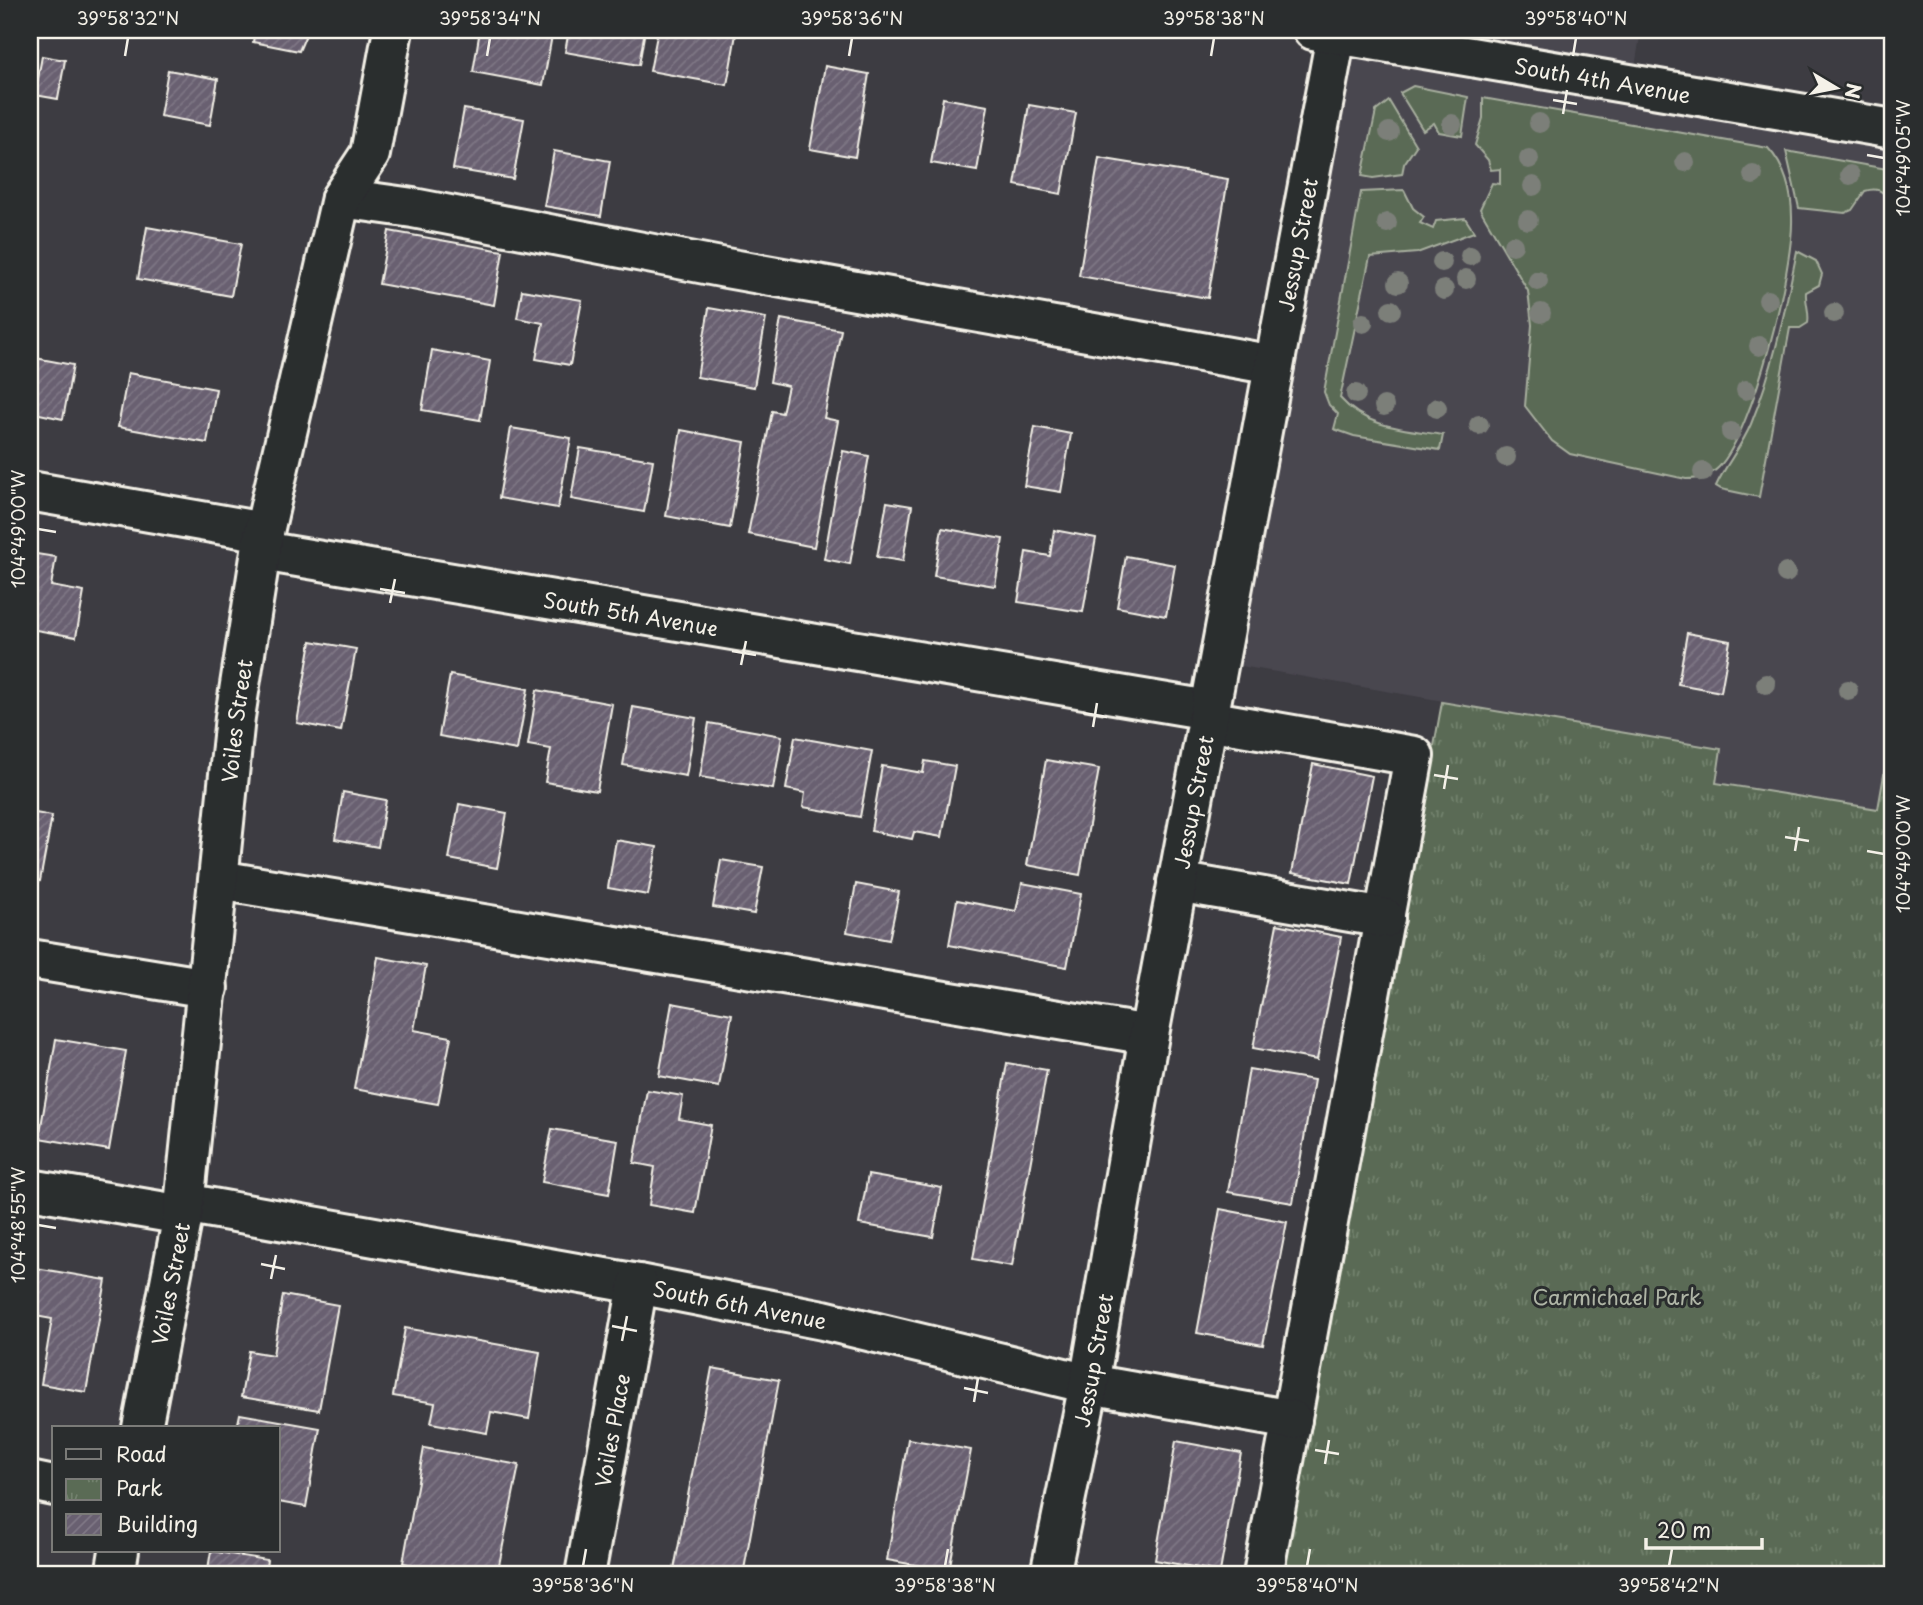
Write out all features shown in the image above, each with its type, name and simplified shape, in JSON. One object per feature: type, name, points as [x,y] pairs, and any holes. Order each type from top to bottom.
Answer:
[{"type":"street","name":"Voiles Street","points":[[142,1426],[184,1209],[235,717],[263,542],[341,198],[370,154],[393,30]]},
{"type":"street","name":"South 4th Avenue","points":[[1329,31],[1893,129]]},
{"type":"street","name":"Jessup Street","points":[[1050,1575],[1089,1384],[1149,1035],[1273,365],[1329,31]]},
{"type":"street","points":[[341,198],[413,208],[726,268],[1273,365]]},
{"type":"street","name":"South 5th Avenue","points":[[30,491],[263,542],[1208,715],[1415,756],[1385,918]]},
{"type":"street","points":[[219,880],[1149,1035]]},
{"type":"street","points":[[1177,882],[1385,918],[1302,1403],[1263,1575]]},
{"type":"street","points":[[30,958],[208,988]]},
{"type":"street","name":"South 6th Avenue","points":[[30,1189],[184,1209],[638,1284],[823,1320],[1089,1384],[1302,1403]]},
{"type":"street","name":"Voiles Place","points":[[585,1575],[638,1284]]},
{"type":"street","points":[[30,1482],[52,1486]]},
{"type":"street","points":[[115,1575],[119,1552]]},
{"type":"shaded area","points":[[1313,30],[1641,30],[1632,85],[1893,129],[1893,770],[1885,769],[1878,809],[1715,783],[1721,749],[1218,662],[1336,34]]},
{"type":"green space","points":[[1413,86],[1468,97],[1462,136],[1439,132],[1434,123],[1423,130],[1400,93]]},
{"type":"green space","points":[[1483,98],[1768,148],[1779,163],[1789,189],[1792,217],[1791,241],[1779,309],[1758,386],[1745,420],[1732,448],[1719,467],[1711,473],[1700,478],[1686,479],[1570,454],[1552,441],[1525,406],[1532,325],[1528,291],[1480,209],[1492,183],[1500,184],[1500,169],[1491,170],[1488,160],[1475,145],[1483,118]]},
{"type":"green space","points":[[1389,101],[1416,146],[1404,164],[1402,174],[1373,178],[1362,176],[1376,111]]},
{"type":"green space","points":[[1786,151],[1893,170],[1893,201],[1875,189],[1865,191],[1852,210],[1845,213],[1799,208]]},
{"type":"green space","points":[[1404,190],[1413,208],[1424,217],[1420,223],[1433,229],[1436,221],[1465,218],[1474,232],[1417,253],[1370,257],[1340,398],[1362,416],[1387,426],[1443,435],[1440,450],[1354,436],[1334,429],[1338,414],[1329,405],[1324,392],[1361,192]]},
{"type":"green space","points":[[1797,251],[1816,261],[1822,274],[1819,285],[1806,292],[1808,323],[1800,328],[1790,328],[1759,497],[1721,489],[1716,486],[1747,432],[1766,382]]},
{"type":"green space","name":"Carmichael Park","points":[[1442,702],[1721,749],[1716,783],[1878,809],[1885,769],[1893,770],[1893,1575],[1284,1575]]},
{"type":"building","points":[[255,30],[308,30],[299,51],[253,42]]},
{"type":"building","points":[[480,30],[553,30],[543,85],[473,72]]},
{"type":"building","points":[[569,30],[645,30],[639,65],[565,52]]},
{"type":"building","points":[[658,30],[712,30],[736,34],[727,85],[650,71]]},
{"type":"building","points":[[42,56],[65,60],[58,99],[35,95]]},
{"type":"building","points":[[825,66],[869,74],[855,157],[810,149]]},
{"type":"building","points":[[168,70],[218,79],[210,125],[160,116]]},
{"type":"building","points":[[943,98],[988,106],[977,171],[931,163]]},
{"type":"building","points":[[1029,105],[1076,113],[1061,194],[1015,185]]},
{"type":"building","points":[[464,109],[524,119],[513,179],[453,169]]},
{"type":"building","points":[[554,151],[610,161],[601,216],[544,206]]},
{"type":"building","points":[[1099,158],[1228,179],[1208,298],[1079,276]]},
{"type":"building","points":[[147,227],[241,244],[231,296],[138,279]]},
{"type":"building","points":[[389,231],[503,251],[494,305],[379,284]]},
{"type":"building","points":[[522,290],[582,300],[570,365],[536,359],[543,323],[517,318]]},
{"type":"building","points":[[709,308],[766,318],[754,387],[697,377]]},
{"type":"building","points":[[781,319],[841,330],[824,418],[838,421],[814,547],[748,534],[772,411],[782,413],[788,386],[770,382]]},
{"type":"building","points":[[432,350],[490,361],[480,420],[422,410]]},
{"type":"building","points":[[30,357],[73,365],[63,419],[30,412]]},
{"type":"building","points":[[128,373],[216,389],[207,443],[118,427]]},
{"type":"building","points":[[1035,427],[1071,434],[1061,492],[1024,486]]},
{"type":"building","points":[[511,428],[571,438],[558,508],[499,498]]},
{"type":"building","points":[[681,430],[745,442],[730,528],[666,516]]},
{"type":"building","points":[[580,448],[653,460],[644,512],[571,499]]},
{"type":"building","points":[[843,451],[869,456],[850,564],[824,559]]},
{"type":"building","points":[[887,502],[912,506],[903,561],[877,557]]},
{"type":"building","points":[[942,528],[1003,539],[995,586],[934,576]]},
{"type":"building","points":[[1054,530],[1096,538],[1083,612],[1018,602],[1026,552],[1050,556]]},
{"type":"building","points":[[30,553],[56,557],[51,586],[84,592],[76,637],[30,629]]},
{"type":"building","points":[[1126,556],[1175,565],[1166,616],[1117,607]]},
{"type":"building","points":[[1687,633],[1730,641],[1721,692],[1678,684]]},
{"type":"building","points":[[311,641],[356,649],[341,731],[297,723]]},
{"type":"building","points":[[450,675],[528,689],[517,750],[439,736]]},
{"type":"building","points":[[537,690],[612,704],[597,791],[545,782],[551,749],[528,745]]},
{"type":"building","points":[[633,707],[696,718],[686,776],[623,765]]},
{"type":"building","points":[[709,723],[782,736],[773,789],[700,777]]},
{"type":"building","points":[[795,737],[872,751],[860,817],[803,807],[805,793],[786,789]]},
{"type":"building","points":[[1046,760],[1099,769],[1080,875],[1027,865]]},
{"type":"building","points":[[925,761],[955,766],[942,837],[914,832],[912,839],[871,831],[882,766],[923,773]]},
{"type":"building","points":[[1313,764],[1372,776],[1351,884],[1292,873]]},
{"type":"building","points":[[343,792],[386,800],[378,847],[335,839]]},
{"type":"building","points":[[459,804],[507,813],[497,868],[449,859]]},
{"type":"building","points":[[30,812],[52,816],[40,881],[30,879]]},
{"type":"building","points":[[616,840],[657,847],[648,895],[608,888]]},
{"type":"building","points":[[721,860],[763,867],[754,914],[713,907]]},
{"type":"building","points":[[1022,883],[1081,894],[1067,967],[949,945],[957,900],[1016,911]]},
{"type":"building","points":[[856,884],[899,892],[889,940],[847,932]]},
{"type":"building","points":[[1277,924],[1341,937],[1317,1060],[1253,1048]]},
{"type":"building","points":[[378,957],[426,966],[414,1030],[451,1037],[438,1104],[354,1089]]},
{"type":"building","points":[[672,1003],[732,1014],[719,1087],[659,1076]]},
{"type":"building","points":[[56,1039],[126,1051],[109,1150],[39,1138]]},
{"type":"building","points":[[1007,1063],[1047,1070],[1012,1266],[973,1259]]},
{"type":"building","points":[[1249,1069],[1314,1080],[1293,1203],[1228,1192]]},
{"type":"building","points":[[647,1090],[683,1096],[679,1119],[711,1125],[695,1213],[649,1205],[655,1167],[634,1163]]},
{"type":"building","points":[[552,1129],[618,1140],[609,1194],[542,1182]]},
{"type":"building","points":[[868,1175],[942,1188],[933,1237],[859,1224]]},
{"type":"building","points":[[1220,1209],[1287,1222],[1263,1345],[1197,1333]]},
{"type":"building","points":[[30,1267],[106,1280],[86,1392],[41,1384],[52,1319],[30,1315]]},
{"type":"building","points":[[283,1295],[338,1305],[319,1410],[241,1397],[249,1351],[273,1355]]},
{"type":"building","points":[[405,1328],[540,1352],[529,1419],[491,1412],[487,1433],[431,1423],[435,1403],[393,1396]]},
{"type":"building","points":[[712,1368],[779,1380],[743,1575],[673,1575]]},
{"type":"building","points":[[240,1414],[320,1428],[306,1507],[280,1502],[280,1426],[237,1426]]},
{"type":"building","points":[[908,1439],[971,1450],[949,1571],[887,1560]]},
{"type":"building","points":[[1176,1441],[1241,1453],[1220,1572],[1155,1560]]},
{"type":"building","points":[[424,1448],[519,1465],[497,1575],[472,1575],[403,1563]]},
{"type":"building","points":[[211,1552],[267,1560],[265,1575],[207,1575]]}]
